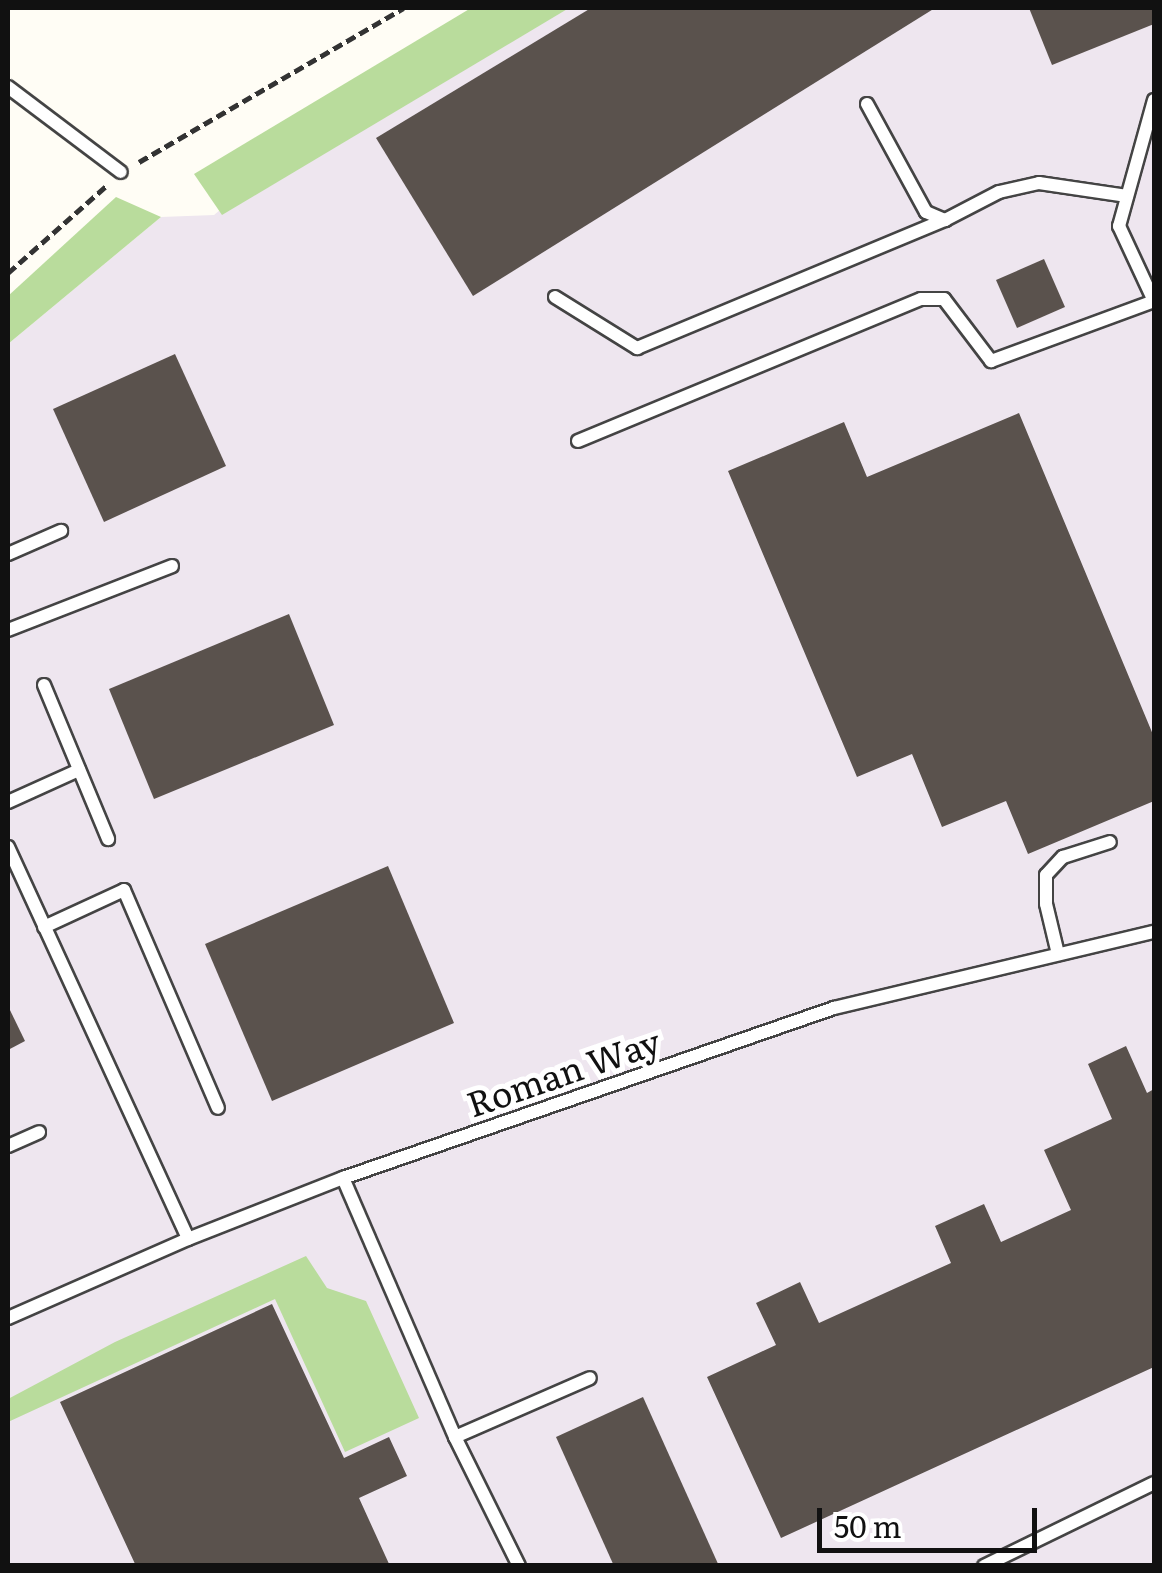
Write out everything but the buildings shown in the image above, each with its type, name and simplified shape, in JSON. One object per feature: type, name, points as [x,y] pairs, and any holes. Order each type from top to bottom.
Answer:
[{"type":"lane","points":[[8,86],[121,172]]},
{"type":"lane","points":[[578,441],[920,300],[944,299],[991,361],[1154,301],[1118,226],[1154,100]]},
{"type":"lane","points":[[867,104],[926,212],[944,220]]},
{"type":"lane","points":[[555,296],[637,348],[944,220],[999,192],[1039,183],[1127,196]]},
{"type":"lane","points":[[8,554],[62,531]]},
{"type":"lane","points":[[8,630],[172,566]]},
{"type":"lane","points":[[44,686],[108,839]]},
{"type":"lane","points":[[8,802],[79,770]]},
{"type":"lane","points":[[1058,954],[1046,904],[1046,875],[1064,857],[1110,842]]},
{"type":"lane","points":[[8,847],[188,1239]]},
{"type":"lane","points":[[44,927],[124,890],[218,1108]]},
{"type":"lane","name":"Roman Way","points":[[8,1318],[188,1239],[344,1178],[834,1008],[1154,932]]},
{"type":"lane","points":[[8,1146],[39,1132]]},
{"type":"lane","points":[[344,1178],[456,1437],[519,1566]]},
{"type":"lane","points":[[456,1437],[590,1378]]},
{"type":"lane","points":[[984,1566],[1154,1484]]},
{"type":"path","points":[[8,273],[121,172],[404,8]]},
{"type":"shaded area","points":[[483,8],[1154,8],[1154,1565],[8,1566],[8,344],[161,217],[214,215],[327,121]]},
{"type":"green space","points":[[471,8],[569,8],[222,215],[194,174]]},
{"type":"green space","points":[[116,197],[161,217],[8,344],[8,296]]},
{"type":"green space","points":[[306,1256],[327,1288],[366,1301],[419,1418],[345,1452],[275,1299],[8,1422],[8,1399],[115,1342]]}]
